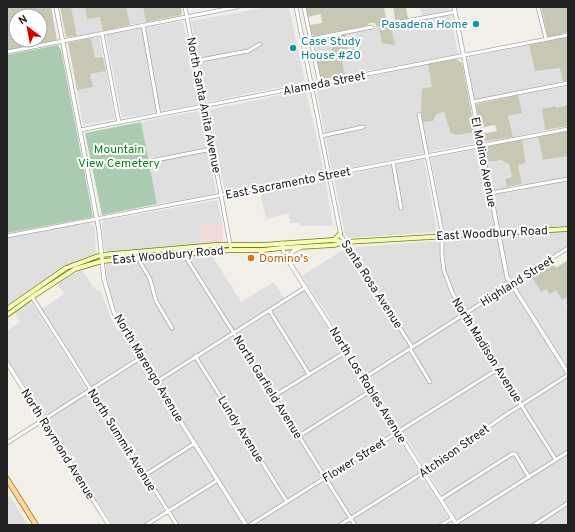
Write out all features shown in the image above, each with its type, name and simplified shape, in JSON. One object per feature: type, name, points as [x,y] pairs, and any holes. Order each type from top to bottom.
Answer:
[{"type":"main road","name":"East Woodbury Road","points":[[282,246],[301,248],[334,245],[345,242],[568,229]]},
{"type":"main road","points":[[333,240],[340,234]]},
{"type":"main road","name":"East Woodbury Road","points":[[7,315],[75,269],[102,260],[282,246],[333,240],[345,242]]},
{"type":"main road","name":"East Woodbury Road","points":[[7,309],[66,268],[101,255],[230,244],[252,248]]},
{"type":"main road","points":[[7,479],[36,525]]},
{"type":"street","name":"North Marengo Avenue","points":[[56,7],[97,219],[104,279],[113,310],[122,329],[246,525]]},
{"type":"street","name":"North Santa Anita Avenue","points":[[185,7],[203,106],[222,195],[231,250]]},
{"type":"street","points":[[7,52],[237,7]]},
{"type":"street","name":"Santa Rosa Avenue","points":[[296,7],[340,234],[411,348],[430,382]]},
{"type":"street","points":[[304,7],[320,84]]},
{"type":"street","name":"El Molino Avenue","points":[[454,7],[480,146],[506,271],[511,284],[568,374]]},
{"type":"street","points":[[538,7],[546,39]]},
{"type":"street","points":[[389,24],[455,12]]},
{"type":"street","points":[[142,25],[159,115]]},
{"type":"street","points":[[311,39],[372,27]]},
{"type":"street","points":[[102,33],[119,122]]},
{"type":"street","name":"Alameda Street","points":[[80,130],[568,35]]},
{"type":"street","points":[[195,61],[248,51],[260,44]]},
{"type":"street","points":[[472,102],[568,83]]},
{"type":"street","name":"North Madison Avenue","points":[[419,114],[440,225],[444,271],[452,292],[498,369],[556,460]]},
{"type":"street","points":[[321,136],[363,127]]},
{"type":"street","name":"East Sacramento Street","points":[[7,236],[568,129]]},
{"type":"street","points":[[156,160],[212,149]]},
{"type":"street","points":[[393,162],[402,208]]},
{"type":"street","points":[[490,193],[568,179]]},
{"type":"street","name":"North Los Robles Avenue","points":[[282,246],[284,253],[457,524]]},
{"type":"street","points":[[291,264],[291,254],[293,251],[301,248]]},
{"type":"street","name":"Highland Street","points":[[364,378],[568,248]]},
{"type":"street","name":"North Garfield Avenue","points":[[182,249],[355,525]]},
{"type":"street","points":[[138,252],[140,262],[150,279],[156,301],[172,328]]},
{"type":"street","points":[[156,382],[306,286]]},
{"type":"street","name":"North Summit Avenue","points":[[32,297],[177,525]]},
{"type":"street","points":[[269,310],[309,374]]},
{"type":"street","points":[[274,396],[347,350]]},
{"type":"street","name":"Lundy Avenue","points":[[196,356],[286,502]]},
{"type":"street","points":[[7,443],[140,358]]},
{"type":"street","name":"North Raymond Avenue","points":[[7,363],[109,525]]},
{"type":"street","name":"Flower Street","points":[[250,525],[498,369]]},
{"type":"street","name":"Atchison Street","points":[[340,525],[424,472],[568,374]]},
{"type":"street","points":[[299,436],[372,390]]},
{"type":"street","points":[[145,475],[195,443]]},
{"type":"street","points":[[457,524],[568,452]]},
{"type":"street","points":[[441,499],[512,454],[515,454],[529,477]]},
{"type":"street","points":[[146,525],[218,480]]},
{"type":"street","points":[[534,525],[568,503]]},
{"type":"street","points":[[441,525],[452,518]]},
{"type":"shaded area","points":[[7,7],[51,7],[57,40],[48,42],[48,8],[8,8],[8,48],[21,48],[7,51]]},
{"type":"shaded area","points":[[60,7],[71,7],[77,36],[66,37]]},
{"type":"shaded area","points":[[71,7],[85,7],[87,19],[100,17],[103,31],[77,36]]},
{"type":"shaded area","points":[[85,7],[126,7],[130,25],[103,31],[100,17],[87,19]]},
{"type":"shaded area","points":[[126,7],[143,7],[146,22],[130,25]]},
{"type":"shaded area","points":[[143,7],[181,7],[182,12],[181,15],[146,22]]},
{"type":"shaded area","points":[[267,7],[289,7],[305,82],[207,102],[191,21]]},
{"type":"shaded area","points":[[306,7],[384,7],[387,26],[391,26],[395,45],[382,43],[379,26],[377,27],[375,23],[314,36],[311,33],[310,25],[322,23],[321,14],[308,17]]},
{"type":"shaded area","points":[[393,7],[406,7],[408,19],[395,20]]},
{"type":"shaded area","points":[[420,7],[449,7],[449,10],[422,16]]},
{"type":"shaded area","points":[[541,7],[568,7],[568,32],[548,38]]},
{"type":"shaded area","points":[[450,14],[458,54],[345,75],[341,55],[349,54],[345,34],[369,29],[373,30],[378,26],[395,45],[391,26]]},
{"type":"shaded area","points":[[183,21],[199,104],[122,118],[106,35]]},
{"type":"shaded area","points":[[345,34],[349,54],[341,56],[345,75],[323,79],[319,76],[316,60],[333,57],[329,37]]},
{"type":"shaded area","points":[[99,37],[103,57],[95,59],[91,38]]},
{"type":"shaded area","points":[[329,37],[333,57],[316,60],[314,42]]},
{"type":"shaded area","points":[[568,37],[568,81],[563,82],[560,68],[535,71],[529,45]]},
{"type":"shaded area","points":[[91,38],[95,58],[103,57],[106,71],[90,74],[93,87],[77,90],[68,43]]},
{"type":"shaded area","points":[[529,45],[535,70],[561,68],[563,82],[474,100],[466,62],[467,59],[470,57]]},
{"type":"shaded area","points":[[456,59],[462,63],[475,132],[457,135],[451,133],[444,112],[436,114],[433,121],[423,122],[421,111],[422,89],[432,87],[428,64]]},
{"type":"shaded area","points":[[428,64],[436,114],[444,112],[457,135],[475,132],[475,143],[332,171],[316,88]]},
{"type":"shaded area","points":[[106,71],[115,119],[83,125],[77,90],[92,87],[90,74]]},
{"type":"shaded area","points":[[568,86],[568,105],[542,109],[545,130],[513,137],[508,116],[522,113],[518,95]]},
{"type":"shaded area","points":[[306,90],[324,172],[225,192],[208,110]]},
{"type":"shaded area","points":[[518,95],[522,113],[508,116],[513,137],[487,141],[483,140],[482,134],[497,131],[495,125],[480,128],[476,106],[477,104]]},
{"type":"shaded area","points":[[568,105],[568,126],[545,130],[542,109]]},
{"type":"shaded area","points":[[198,111],[200,112],[216,191],[215,194],[157,204],[141,122]]},
{"type":"shaded area","points":[[568,131],[568,156],[543,160],[538,137]]},
{"type":"shaded area","points":[[538,137],[543,160],[568,156],[568,226],[444,234],[431,158],[478,149],[481,163],[501,160],[509,164],[512,178],[505,179],[508,192],[524,190],[518,164],[526,163],[522,140]]},
{"type":"shaded area","points":[[522,140],[526,163],[518,165],[522,184],[507,187],[505,179],[512,177],[509,164],[501,160],[487,162],[485,149],[487,146]]},
{"type":"shaded area","points":[[424,159],[437,232],[348,238],[345,236],[334,177]]},
{"type":"shaded area","points":[[325,179],[333,226],[300,226],[300,223],[290,223],[289,213],[266,219],[260,191]]},
{"type":"shaded area","points":[[217,200],[222,223],[200,226],[202,245],[108,252],[104,248],[103,221]]},
{"type":"shaded area","points":[[90,223],[94,226],[95,254],[67,265],[7,305],[7,238]]},
{"type":"shaded area","points":[[222,223],[222,243],[202,245],[200,226]]},
{"type":"shaded area","points":[[568,231],[568,246],[509,284],[568,377],[568,525],[461,525],[369,378],[302,276],[346,248]]},
{"type":"shaded area","points":[[211,254],[241,302],[274,282],[286,301],[304,290],[448,518],[437,525],[179,525],[94,390],[143,358],[125,330],[126,327],[116,309],[107,282],[106,266],[109,262]]},
{"type":"shaded area","points":[[568,260],[568,297],[562,300],[556,290],[550,294],[546,289],[541,292],[530,274],[551,261],[556,268]]},
{"type":"shaded area","points":[[82,270],[94,288],[101,292],[111,319],[118,331],[122,332],[137,356],[92,386],[42,309],[64,294],[57,283]]},
{"type":"shaded area","points":[[530,274],[541,292],[546,289],[556,290],[562,300],[568,297],[568,304],[565,306],[568,310],[568,370],[515,286]]},
{"type":"shaded area","points":[[29,303],[33,304],[86,388],[86,390],[45,416],[7,358],[7,331],[20,322],[15,313]]},
{"type":"shaded area","points":[[88,393],[164,510],[142,525],[113,525],[47,421]]},
{"type":"shaded area","points":[[10,496],[28,525],[7,525],[7,498]]},
{"type":"green space","name":"Mountain View Cemetery","points":[[58,45],[61,50],[93,217],[7,233],[7,55]]},
{"type":"green space","name":"Mountain View Cemetery","points":[[141,122],[157,204],[102,215],[85,133]]},
{"type":"place","name":"Pasadena Home","points":[[476,24]]},
{"type":"place","name":"Case Study House #20","points":[[293,48]]},
{"type":"place","name":"Domino's","points":[[251,258]]}]
